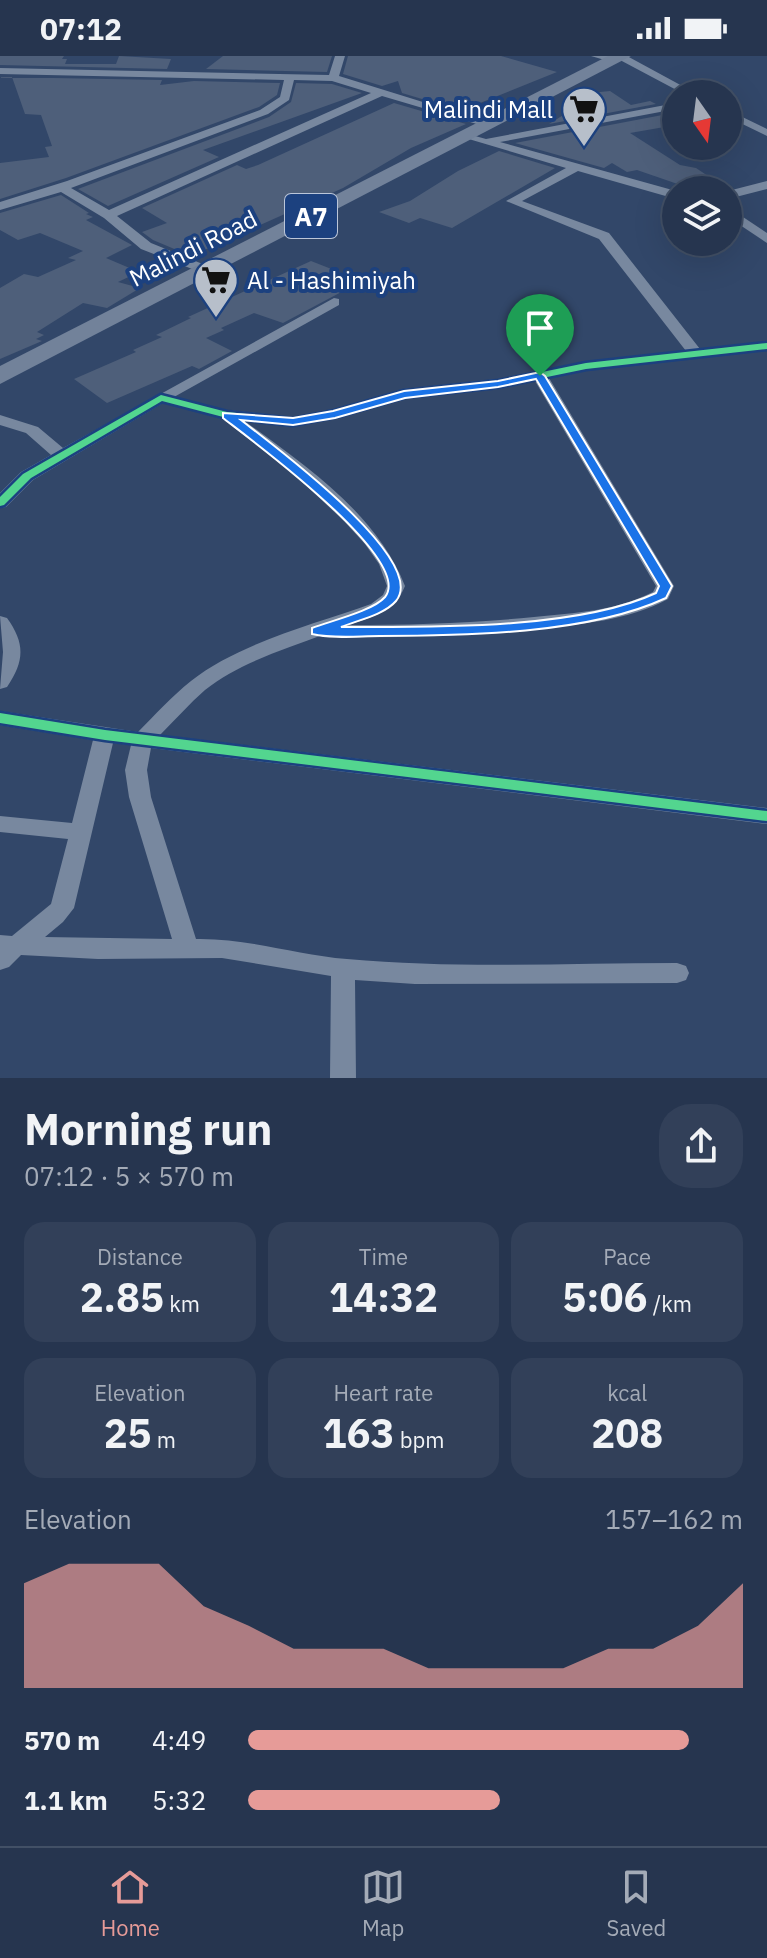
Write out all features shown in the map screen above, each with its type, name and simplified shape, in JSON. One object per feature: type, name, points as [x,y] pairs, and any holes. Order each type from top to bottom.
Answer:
[{"type":"highway","name":"Malindi Road","points":[[0,376],[205,270],[482,135],[613,57]]},
{"type":"street","points":[[333,78],[340,56]]},
{"type":"street","points":[[613,57],[662,80]]},
{"type":"street","points":[[0,71],[333,78],[380,93],[482,135],[662,191]]},
{"type":"street","points":[[0,206],[65,189],[125,162],[276,105],[287,94],[290,77]]},
{"type":"street","points":[[108,215],[380,93]]},
{"type":"street","points":[[482,135],[662,108]]},
{"type":"street","points":[[742,120],[767,133]]},
{"type":"street","points":[[577,167],[512,201],[604,236],[696,353]]},
{"type":"street","points":[[742,191],[767,185]]},
{"type":"street","points":[[65,189],[108,215],[146,246],[205,270]]},
{"type":"street","points":[[742,221],[767,239]]},
{"type":"street","points":[[0,503],[20,481],[61,455],[334,302]]},
{"type":"street","points":[[161,398],[227,415],[293,422],[335,414],[404,394],[498,384],[586,366],[767,346]]},
{"type":"street","points":[[317,631],[432,631],[525,624],[636,607],[661,595],[665,586],[540,376]]},
{"type":"street","points":[[187,947],[140,797],[136,770],[143,739],[199,685],[271,647],[378,608],[391,598],[396,586],[394,575],[383,556],[330,499],[301,471],[227,415]]},
{"type":"street","points":[[0,420],[32,430],[61,455]]},
{"type":"street","points":[[0,622],[14,647],[14,657],[0,682]]},
{"type":"street","points":[[0,718],[105,735],[767,816]]},
{"type":"street","points":[[4,950],[50,922],[62,908],[105,735]]},
{"type":"street","points":[[0,824],[83,832]]},
{"type":"street","points":[[4,950],[187,947],[258,952],[343,969],[477,976],[677,973]]},
{"type":"street","points":[[343,969],[343,1078]]},
{"type":"building","points":[[0,56],[64,56],[62,59],[67,59],[65,64],[116,64],[119,56],[171,59],[167,69],[0,65]]},
{"type":"building","points":[[223,56],[332,56],[327,72],[206,69]]},
{"type":"building","points":[[348,56],[501,56],[557,72],[470,107],[472,114],[402,93],[398,81],[382,86],[343,74]]},
{"type":"building","points":[[12,77],[162,80],[160,85],[194,81],[280,83],[277,95],[259,107],[0,199],[0,163],[49,157],[45,147],[52,146],[41,115],[25,114]]},
{"type":"building","points":[[296,83],[332,84],[362,93],[203,150],[219,157],[108,206],[78,189],[269,117],[291,102]]},
{"type":"building","points":[[610,91],[631,105],[650,101],[656,104],[549,124],[600,92]]},
{"type":"building","points":[[394,103],[466,124],[411,148],[343,188],[191,256],[142,232],[167,223],[142,208],[237,165],[246,169],[258,165]]},
{"type":"building","points":[[662,115],[662,127],[630,133],[662,153],[662,160],[696,168],[708,176],[662,176],[662,179],[637,170],[627,172],[612,163],[604,168],[515,143]]},
{"type":"building","points":[[499,151],[555,168],[452,228],[420,218],[409,223],[379,212],[410,201],[458,171]]},
{"type":"building","points":[[61,195],[93,217],[86,220],[132,245],[106,258],[139,272],[118,282],[140,288],[107,308],[83,303],[37,332],[44,335],[36,339],[42,341],[0,359],[0,288],[24,274],[38,277],[76,260],[68,258],[83,251],[40,233],[18,240],[0,230],[0,213]]},
{"type":"building","points":[[311,261],[362,281],[283,323],[254,313],[221,328],[224,330],[206,338],[232,351],[199,369],[192,366],[107,403],[74,379],[136,352],[133,350],[162,337],[156,335],[191,318],[188,317]]},
{"type":"cycle path","points":[[0,503],[27,476],[161,398],[227,415],[293,422],[335,414],[404,394],[498,384],[586,366],[767,346]]},
{"type":"cycle path","points":[[0,718],[105,735],[767,816]]},
{"type":"place","name":"Malindi Mall","points":[[584,148]]},
{"type":"place","name":"Al - Hashimiyah","points":[[216,319]]},
{"type":"route","points":[[540,376],[665,586],[661,595],[636,607],[525,624],[432,631],[317,631],[378,608],[391,598],[396,586],[394,575],[383,556],[359,529],[301,471],[227,415],[293,422],[335,414],[404,394],[498,384],[540,376]]}]
